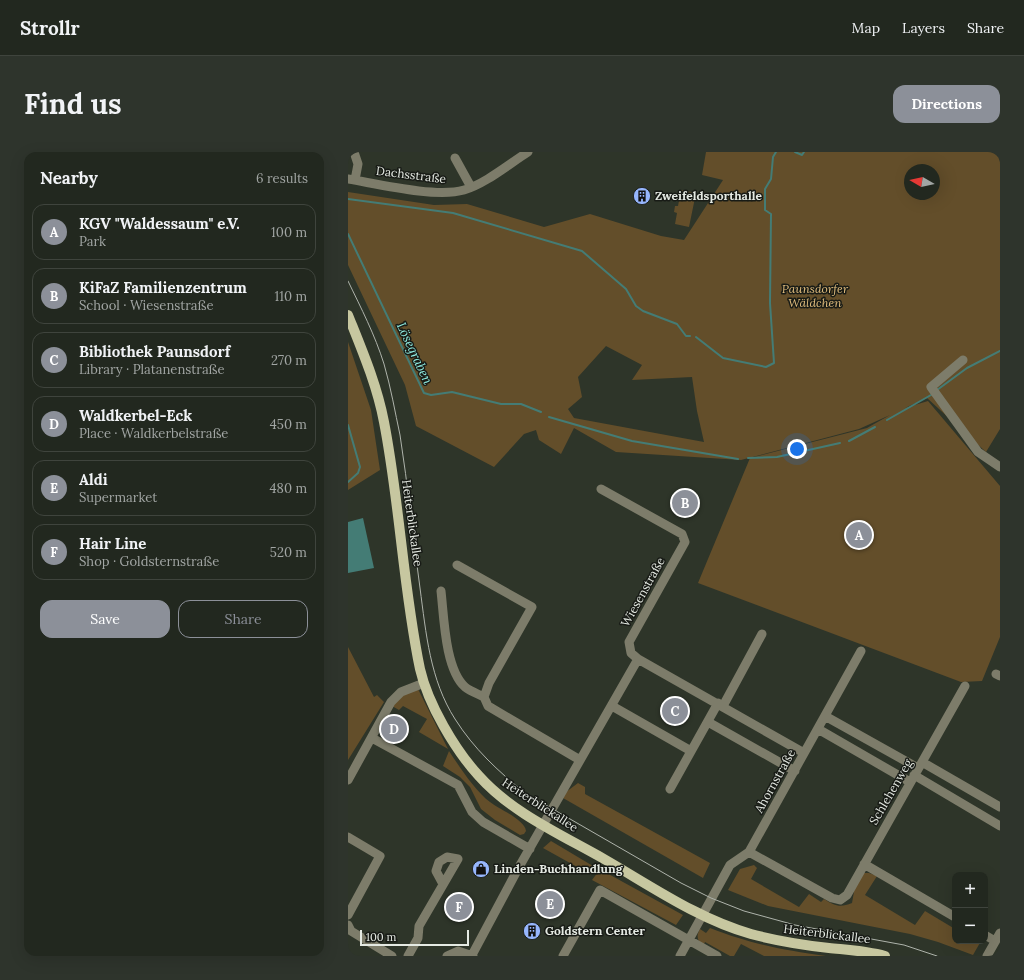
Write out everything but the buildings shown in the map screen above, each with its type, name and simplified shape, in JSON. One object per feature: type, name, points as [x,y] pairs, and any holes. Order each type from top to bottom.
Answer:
[{"type":"main road","name":"Heiterblickallee","points":[[348,315],[372,379],[384,422],[417,649],[424,683],[450,735],[465,760],[479,777],[518,809],[544,825],[702,914],[747,933],[776,940],[860,951],[885,956]]},
{"type":"street","points":[[351,179],[358,164],[354,152]]},
{"type":"street","name":"Dachsstraße","points":[[351,179],[443,194],[471,187],[528,152]]},
{"type":"street","name":"Dachsstraße","points":[[455,158],[471,187]]},
{"type":"street","points":[[963,360],[931,387],[978,452],[1000,467]]},
{"type":"street","name":"Wiesenstraße","points":[[601,489],[682,534],[685,538],[685,542],[629,642],[631,653],[638,659]]},
{"type":"street","points":[[457,565],[532,607],[489,684],[484,697]]},
{"type":"street","points":[[441,591],[448,641],[455,671],[460,681],[467,688],[484,697],[488,706],[580,760]]},
{"type":"street","points":[[670,789],[708,722],[762,634]]},
{"type":"street","name":"Ahornstraße","points":[[680,956],[730,865],[750,852],[861,652]]},
{"type":"street","points":[[447,956],[458,951],[472,956],[530,849],[638,659],[720,704],[804,753]]},
{"type":"street","points":[[348,780],[391,702],[400,692],[424,683]]},
{"type":"street","name":"Schlehenweg","points":[[750,852],[832,898],[840,900],[846,895],[965,686]]},
{"type":"street","points":[[612,706],[691,751]]},
{"type":"street","points":[[825,716],[1000,826]]},
{"type":"street","points":[[708,722],[795,771]]},
{"type":"street","points":[[818,729],[1000,807]]},
{"type":"street","points":[[372,738],[458,785],[472,812],[483,822],[530,849]]},
{"type":"street","points":[[348,837],[380,856],[348,915]]},
{"type":"street","points":[[864,864],[952,916]]},
{"type":"street","points":[[408,956],[418,938],[419,926],[443,884]]},
{"type":"street","points":[[563,956],[600,890],[717,956]]},
{"type":"street","points":[[348,925],[351,931],[392,956]]},
{"type":"street","points":[[987,956],[998,937],[988,935]]},
{"type":"green space","name":"Paunsdorfer Wäldchen","points":[[706,152],[1000,152],[1000,429],[986,452],[927,398],[905,408],[928,401],[1000,486],[1000,637],[982,681],[961,682],[698,583],[750,458],[867,428],[890,415],[859,429],[741,460],[616,452],[574,428],[561,454],[539,440],[536,430],[524,434],[494,467],[416,426],[405,385],[348,265],[348,192],[434,205],[467,204],[544,227],[590,214],[661,236],[684,240],[723,180],[702,175]],"holes":[[[606,346],[642,365],[632,380],[692,377],[697,411],[704,442],[574,418],[568,409],[582,397],[578,377]]]},
{"type":"green space","points":[[681,190],[696,193],[689,227],[675,224],[677,213],[674,212],[675,206],[678,206]]},
{"type":"green space","points":[[348,342],[371,410],[380,470],[348,490]]},
{"type":"green space","points":[[348,647],[374,697],[377,695],[384,702],[348,760]]},
{"type":"green space","points":[[417,687],[448,749],[419,732],[427,719],[403,706],[399,710],[392,706],[402,694]]},
{"type":"green space","points":[[449,751],[468,778],[484,797],[517,819],[525,827],[526,831],[524,834],[520,835],[495,820],[481,809],[470,787],[460,777],[443,766]]},
{"type":"green space","points":[[578,783],[585,787],[585,794],[710,863],[703,878],[563,798],[566,792]]},
{"type":"green space","points":[[551,841],[598,869],[588,873],[543,848]]},
{"type":"green space","points":[[754,865],[757,868],[751,879],[799,907],[809,894],[821,902],[824,899],[838,906],[852,903],[855,886],[863,873],[869,873],[877,876],[865,895],[915,925],[925,911],[952,927],[952,944],[979,944],[973,955],[938,942],[910,934],[768,906],[728,890],[740,869]]},
{"type":"green space","points":[[603,871],[683,915],[676,925],[592,880],[598,872]]},
{"type":"green space","points":[[710,928],[767,946],[826,956],[764,956],[741,944],[734,956],[730,956],[705,942],[703,946],[699,942],[698,934],[700,929],[706,933]]},
{"type":"water","points":[[363,518],[374,568],[348,573],[348,522]]},
{"type":"waterway","points":[[696,337],[723,358],[766,367],[774,363],[770,303],[771,214],[765,210],[765,189],[771,179],[773,157],[776,152]]},
{"type":"waterway","points":[[795,152],[802,155],[804,152]]},
{"type":"waterway","points":[[348,199],[453,213],[582,251],[626,289],[636,306],[643,311],[677,324],[686,336],[690,336]]},
{"type":"waterway","name":"Lösegraben","points":[[348,234],[424,393],[431,395],[452,392],[501,404],[521,404],[541,412]]},
{"type":"waterway","name":"Lösegraben","points":[[937,390],[967,368],[1000,351]]},
{"type":"waterway","name":"Lösegraben","points":[[887,420],[931,395]]},
{"type":"waterway","name":"Lösegraben","points":[[549,417],[632,441],[738,459]]},
{"type":"waterway","points":[[348,425],[360,467],[358,473],[348,482]]},
{"type":"waterway","name":"Lösegraben","points":[[849,441],[875,427]]},
{"type":"waterway","name":"Lösegraben","points":[[748,458],[777,457],[840,443]]},
{"type":"tram line","points":[[348,281],[368,322],[384,364],[391,391],[406,473],[424,622],[430,656],[440,688],[447,704],[462,730],[478,750],[525,793],[681,883],[711,898],[744,911],[795,925],[904,945],[937,956]]},
{"type":"place","name":"Zweifeldsporthalle","points":[[642,196]]},
{"type":"place","name":"KiFaZ Familienzentrum","points":[[685,503]]},
{"type":"place","name":"KGV \"Waldessaum\" e.V.","points":[[859,535]]},
{"type":"place","name":"Bibliothek Paunsdorf","points":[[675,711]]},
{"type":"place","name":"Waldkerbel-Eck","points":[[394,729]]},
{"type":"place","name":"Linden-Buchhandlung","points":[[481,869]]},
{"type":"place","name":"Aldi","points":[[550,904]]},
{"type":"place","name":"Hair Line","points":[[459,907]]},
{"type":"place","name":"Goldstern Center","points":[[532,931]]}]
